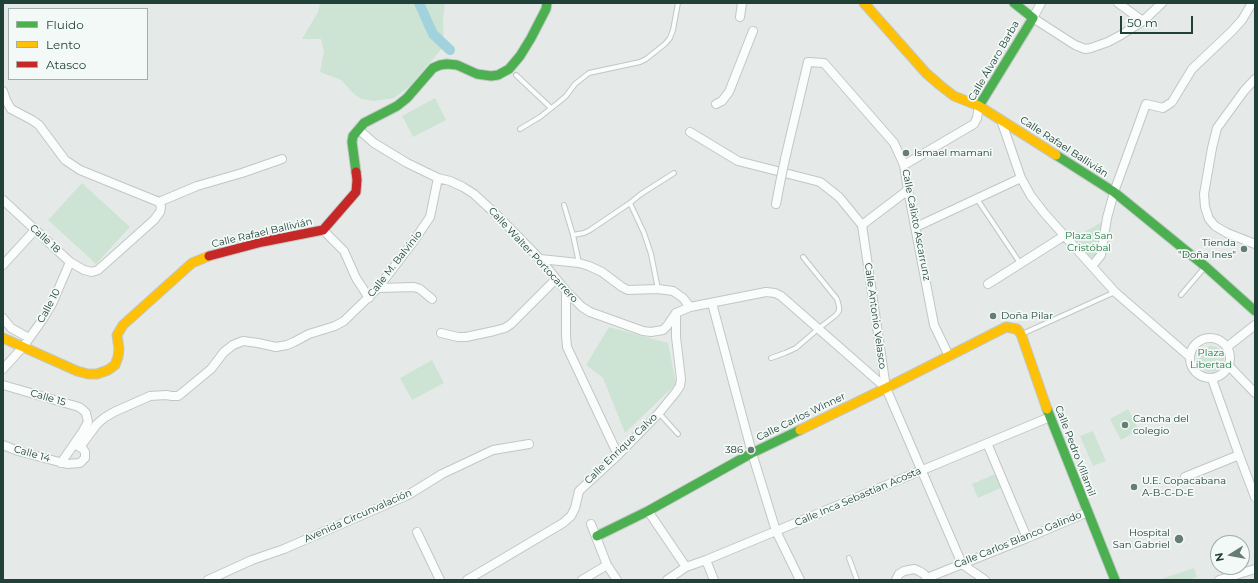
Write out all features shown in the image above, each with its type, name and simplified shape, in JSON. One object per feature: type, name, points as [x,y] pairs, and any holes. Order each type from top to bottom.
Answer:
[{"type":"street","points":[[358,129],[364,123],[397,106],[407,98],[425,76],[440,65],[456,65],[478,74],[492,76],[498,75],[509,69],[520,56],[531,38],[546,9],[547,3]]},
{"type":"street","points":[[740,17],[742,3]]},
{"type":"street","name":"Calle Rafael Ballivián","points":[[864,3],[926,73],[941,86],[954,96],[979,106],[1114,192],[1206,267],[1255,311]]},
{"type":"street","points":[[1014,3],[1033,18],[1075,45],[1085,49],[1108,42],[1143,21],[1162,3]]},
{"type":"street","name":"Calle Álvaro Barba","points":[[904,165],[974,124],[977,118],[979,106],[1041,3]]},
{"type":"street","points":[[1118,3],[1143,21]]},
{"type":"street","points":[[1092,266],[1101,255],[1107,218],[1114,192],[1146,104],[1163,108],[1172,102],[1192,69],[1242,20],[1252,3]]},
{"type":"street","points":[[716,104],[722,102],[729,92],[753,31]]},
{"type":"street","name":"Calle Calixto Ascarrunz","points":[[776,204],[808,62],[824,63],[894,143],[904,165],[934,325],[949,356]]},
{"type":"street","points":[[1255,79],[1217,128],[1204,194],[1205,207],[1209,219],[1215,226],[1227,234],[1255,244]]},
{"type":"street","points":[[3,91],[11,109],[39,125],[65,160],[80,170],[159,202],[197,186],[242,173],[282,159]]},
{"type":"street","points":[[1001,120],[1022,178],[1031,196],[1045,214],[1115,292],[1190,356]]},
{"type":"street","name":"Calle Walter Portocarrero","points":[[358,129],[374,143],[407,163],[438,178],[450,180],[474,194],[540,259],[566,291],[590,312],[643,331],[651,332],[663,330],[676,313],[690,307],[766,292],[775,293],[781,296],[886,388]]},
{"type":"street","name":"Calle Rafael Ballivián","points":[[23,347],[77,371],[88,374],[103,373],[115,365],[119,349],[117,335],[123,325],[192,264],[208,256],[262,242],[324,230],[356,192],[357,180],[352,142],[358,129]]},
{"type":"street","points":[[690,132],[738,161],[820,182],[839,197],[862,225],[908,190]]},
{"type":"street","name":"Calle M. Balvinio","points":[[77,445],[104,418],[114,412],[150,396],[178,396],[211,369],[224,352],[233,345],[244,341],[276,347],[286,345],[309,334],[335,326],[344,321],[378,288],[430,217],[438,178]]},
{"type":"street","points":[[916,227],[1022,178]]},
{"type":"street","name":"Calle 18","points":[[3,200],[70,262],[84,270],[92,272],[98,270],[154,220],[160,212],[161,207],[159,202]]},
{"type":"street","name":"Calle Antonio Velasco","points":[[862,225],[886,388],[962,564]]},
{"type":"street","points":[[3,265],[35,230]]},
{"type":"street","points":[[324,230],[344,252],[356,278],[369,298]]},
{"type":"street","points":[[988,284],[1064,236]]},
{"type":"street","points":[[540,259],[579,263],[589,266],[602,272],[628,290],[658,289],[673,291],[683,298],[690,307]]},
{"type":"street","name":"Calle 10","points":[[3,369],[23,347],[43,319],[52,304],[70,262]]},
{"type":"street","points":[[442,333],[458,337],[466,337],[505,328],[511,324],[556,279]]},
{"type":"street","points":[[378,288],[414,287],[420,289],[432,299]]},
{"type":"street","points":[[566,291],[567,347],[618,455]]},
{"type":"street","points":[[712,303],[752,453],[776,531],[800,580]]},
{"type":"street","name":"Calle Enrique Calvo","points":[[467,580],[563,523],[571,516],[575,508],[579,491],[618,455],[676,392],[680,386],[681,379],[676,337],[676,313]]},
{"type":"street","points":[[3,318],[12,328],[29,338]]},
{"type":"street","points":[[1227,347],[1255,325]]},
{"type":"street","name":"Calle Carlos Winner","points":[[597,536],[648,511],[752,453],[886,388],[1006,327],[1019,332]]},
{"type":"street","name":"Calle Pedro Villamil","points":[[1019,332],[1050,417],[1115,580]]},
{"type":"street","points":[[1211,337],[1223,342],[1227,347],[1231,360],[1229,366],[1222,375],[1212,379],[1198,375],[1191,364],[1190,356],[1194,345],[1205,338],[1211,337]]},
{"type":"street","points":[[3,338],[23,347]]},
{"type":"street","points":[[1229,366],[1255,393]]},
{"type":"street","points":[[1212,379],[1238,455],[1255,497]]},
{"type":"street","name":"Calle 15","points":[[3,385],[79,407],[83,410],[88,422],[77,445]]},
{"type":"street","name":"Calle Inca Sebastían Acosta","points":[[667,580],[686,566],[706,560],[1050,417]]},
{"type":"street","points":[[987,443],[1027,538]]},
{"type":"street","name":"Avenida Circunvalación","points":[[208,580],[408,495],[442,474],[493,450],[529,444]]},
{"type":"street","name":"Calle 14","points":[[3,445],[67,464],[80,463],[83,461],[85,452],[77,445]]},
{"type":"street","points":[[61,463],[77,445]]},
{"type":"street","points":[[1185,477],[1238,455]]},
{"type":"street","points":[[648,511],[686,566]]},
{"type":"street","name":"Calle Carlos Blanco Galindo","points":[[927,579],[1088,512]]},
{"type":"street","points":[[591,524],[608,565],[617,580]]},
{"type":"street","points":[[417,532],[440,580]]},
{"type":"street","points":[[706,560],[714,580]]},
{"type":"street","points":[[962,564],[985,580]]},
{"type":"street","points":[[582,580],[608,565]]},
{"type":"street","points":[[1219,580],[1255,569]]},
{"type":"street","points":[[896,580],[900,574],[909,570],[919,571],[927,579]]},
{"type":"lane","points":[[520,129],[540,117],[566,96],[575,84],[589,73],[640,62],[665,44],[670,38],[673,30],[678,3]]},
{"type":"lane","points":[[516,75],[551,108]]},
{"type":"lane","points":[[573,235],[590,230],[674,173]]},
{"type":"lane","points":[[977,198],[1020,263]]},
{"type":"lane","points":[[630,203],[649,247],[658,289]]},
{"type":"lane","points":[[564,205],[573,235],[579,263]]},
{"type":"lane","points":[[771,358],[796,348],[839,311],[837,299],[804,257]]},
{"type":"lane","points":[[1180,295],[1206,267]]},
{"type":"lane","points":[[1019,332],[1115,292]]},
{"type":"lane","points":[[659,412],[678,434]]},
{"type":"lane","points":[[849,558],[857,580]]},
{"type":"green space","points":[[320,3],[445,3],[443,21],[444,45],[410,86],[394,98],[375,101],[361,99],[341,80],[320,72],[324,52],[321,39],[302,39],[318,12]]},
{"type":"green space","points":[[435,98],[446,120],[413,137],[402,116]]},
{"type":"green space","points":[[82,183],[130,227],[96,264],[48,220]]},
{"type":"green space","name":"Plaza San Cristóbal","points":[[1102,222],[1098,253],[1093,258],[1086,254],[1065,231],[1084,232]]},
{"type":"green space","points":[[609,327],[668,343],[676,384],[625,433],[603,378],[586,365]]},
{"type":"green space","name":"Plaza Libertad","points":[[1211,346],[1220,350],[1224,359],[1220,368],[1211,372],[1202,368],[1198,359],[1202,350]]},
{"type":"green space","points":[[432,360],[444,383],[412,400],[400,378]]},
{"type":"green space","name":"Cancha del colegio","points":[[1128,409],[1139,430],[1121,440],[1110,419]]},
{"type":"green space","points":[[1093,431],[1106,461],[1093,466],[1080,436]]},
{"type":"green space","points":[[995,474],[1001,488],[978,498],[972,484]]},
{"type":"green space","points":[[1194,568],[1197,577],[1189,580],[1158,580]]},
{"type":"waterway","points":[[419,3],[433,34],[450,50]]},
{"type":"traffic: fast","points":[[356,172],[352,142],[353,136],[364,123],[397,106],[407,98],[433,68],[440,65],[457,65],[477,74],[491,76],[498,75],[509,69],[520,56],[531,38],[546,9],[547,3]]},
{"type":"traffic: fast","points":[[979,106],[1033,18],[1014,3]]},
{"type":"traffic: fast","points":[[1056,155],[1114,192],[1206,267],[1255,311]]},
{"type":"traffic: fast","points":[[1047,409],[1115,580]]},
{"type":"traffic: fast","points":[[597,536],[648,511],[752,453],[800,430]]},
{"type":"traffic: slow","points":[[864,3],[926,73],[941,86],[954,96],[979,106],[1056,155]]},
{"type":"traffic: slow","points":[[3,338],[77,371],[88,374],[97,374],[108,370],[115,365],[118,357],[119,349],[117,335],[123,325],[192,263],[209,256]]},
{"type":"traffic: slow","points":[[800,430],[1006,327],[1017,329],[1021,334],[1047,409]]},
{"type":"traffic: jam","points":[[209,256],[262,242],[323,230],[356,192],[356,172]]},
{"type":"place","name":"Ismael mamani","points":[[906,153]]},
{"type":"place","name":"Tienda \"Doña Ines\"","points":[[1244,249]]},
{"type":"place","name":"Doña Pilar","points":[[993,316]]},
{"type":"place","name":"Cancha del colegio","points":[[1125,425]]},
{"type":"place","name":"386","points":[[751,450]]},
{"type":"place","name":"U.E. Copacabana A-B-C-D-E","points":[[1134,487]]},
{"type":"place","name":"Hospital San Gabriel","points":[[1179,539]]}]
